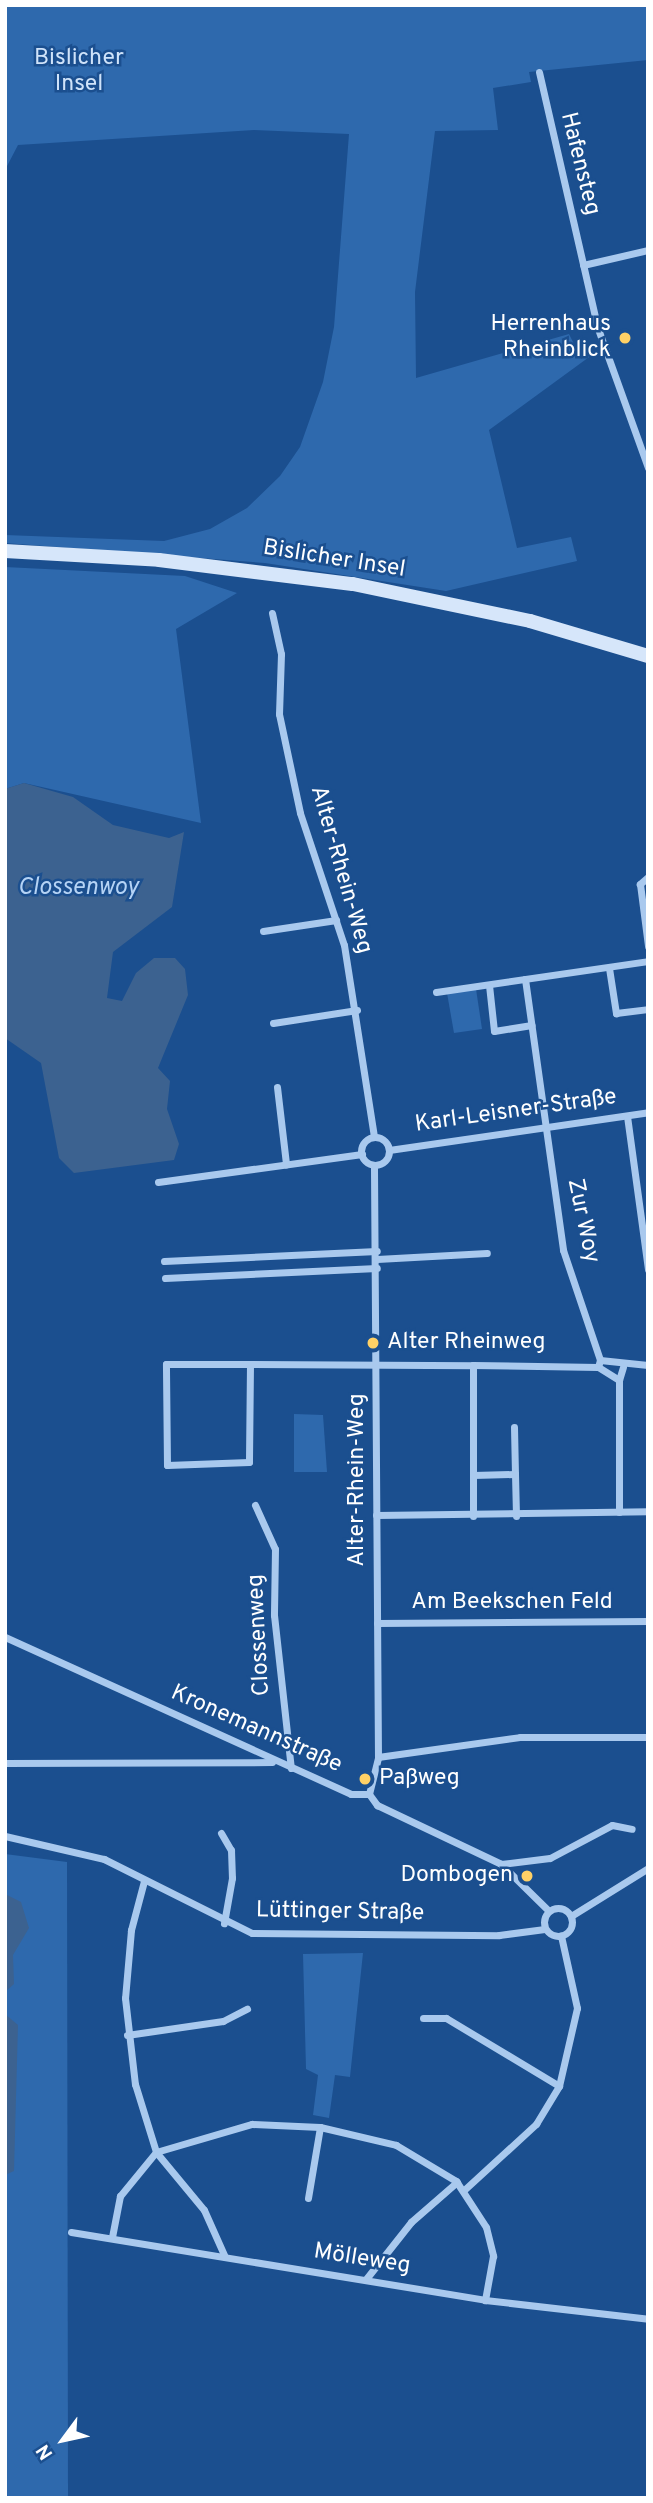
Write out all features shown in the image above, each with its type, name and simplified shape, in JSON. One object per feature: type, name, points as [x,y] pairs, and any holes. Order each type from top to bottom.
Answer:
[{"type":"main road","name":"Bislicher Insel","points":[[5,551],[159,560],[353,584],[530,621],[648,656]]},
{"type":"street","name":"Hafensteg","points":[[539,72],[597,326],[648,468]]},
{"type":"street","points":[[583,265],[648,250]]},
{"type":"street","name":"Alter-Rhein-Weg","points":[[272,613],[281,654],[279,714],[300,813],[336,920],[357,1010],[374,1137]]},
{"type":"street","points":[[648,877],[640,884],[648,946]]},
{"type":"street","points":[[263,931],[336,920]]},
{"type":"street","points":[[436,992],[648,961]]},
{"type":"street","points":[[609,968],[616,1013],[648,1009]]},
{"type":"street","name":"Zur Woy","points":[[526,979],[563,1250],[599,1364]]},
{"type":"street","points":[[489,985],[494,1031],[532,1025]]},
{"type":"street","points":[[273,1023],[357,1010]]},
{"type":"street","points":[[277,1087],[286,1164]]},
{"type":"street","name":"Karl-Leisner-Straße","points":[[389,1150],[648,1112]]},
{"type":"street","points":[[627,1116],[648,1270]]},
{"type":"street","points":[[158,1182],[362,1154],[374,1137],[389,1150],[386,1161],[374,1165],[362,1154]]},
{"type":"street","name":"Alter-Rhein-Weg","points":[[369,1794],[378,1757],[376,1515],[379,1365],[374,1165]]},
{"type":"street","points":[[165,1278],[377,1259],[487,1253]]},
{"type":"street","points":[[164,1261],[377,1259]]},
{"type":"street","points":[[250,1364],[249,1462],[240,1466],[167,1465],[166,1364],[250,1364],[379,1365],[599,1364],[624,1367],[648,1365]]},
{"type":"street","points":[[599,1364],[619,1380]]},
{"type":"street","points":[[473,1365],[473,1516]]},
{"type":"street","points":[[619,1512],[619,1380],[624,1367]]},
{"type":"street","points":[[514,1427],[516,1516]]},
{"type":"street","points":[[474,1475],[515,1474]]},
{"type":"street","name":"Clossenweg","points":[[255,1505],[275,1549],[275,1628],[291,1768]]},
{"type":"street","points":[[376,1515],[516,1516],[648,1511]]},
{"type":"street","name":"Am Beekschen Feld","points":[[377,1623],[648,1621]]},
{"type":"street","name":"Kronemannstraße","points":[[5,1637],[276,1762],[351,1794],[369,1794],[377,1805],[501,1864],[549,1911]]},
{"type":"street","points":[[378,1757],[531,1736],[648,1737]]},
{"type":"street","points":[[5,1763],[276,1762]]},
{"type":"street","points":[[501,1864],[550,1858],[612,1825],[632,1829]]},
{"type":"street","points":[[221,1833],[231,1850],[232,1878],[224,1923]]},
{"type":"street","name":"Lüttinger Straße","points":[[5,1836],[70,1846],[224,1923],[284,1935],[499,1935],[545,1929]]},
{"type":"street","points":[[561,1936],[545,1929],[549,1911],[570,1916],[648,1868]]},
{"type":"street","points":[[144,1881],[131,1930],[127,2035],[156,2152],[204,2210],[225,2257]]},
{"type":"street","points":[[561,1936],[569,1931],[570,1916]]},
{"type":"street","points":[[464,2190],[536,2124],[559,2086],[578,2008],[561,1936]]},
{"type":"street","points":[[127,2035],[223,2021],[247,2008]]},
{"type":"street","points":[[423,2018],[446,2018],[559,2086]]},
{"type":"street","points":[[112,2237],[120,2196],[156,2152],[252,2124],[320,2127],[396,2146],[457,2182],[486,2227],[493,2256],[485,2300]]},
{"type":"street","points":[[308,2198],[320,2127]]},
{"type":"street","points":[[366,2279],[411,2222],[457,2182]]},
{"type":"street","name":"Mölleweg","points":[[71,2232],[485,2300],[648,2319]]},
{"type":"green space","points":[[5,5],[648,5],[648,60],[529,72],[531,82],[493,88],[498,130],[435,131],[415,292],[416,378],[569,334],[575,346],[596,352],[489,430],[517,548],[571,537],[577,561],[446,591],[265,563],[5,543],[5,535],[164,541],[210,529],[247,508],[280,476],[300,447],[323,382],[334,327],[349,134],[254,130],[18,145],[5,170]]},
{"type":"green space","points":[[5,567],[185,576],[237,593],[176,629],[201,823],[24,783],[5,789]]},
{"type":"green space","points":[[476,989],[482,1029],[454,1033],[447,993]]},
{"type":"green space","points":[[294,1414],[323,1415],[327,1472],[294,1472]]},
{"type":"green space","points":[[5,1854],[67,1862],[68,2498],[5,2498]]},
{"type":"green space","points":[[363,1953],[350,2077],[335,2075],[329,2118],[313,2115],[318,2075],[306,2069],[303,1954]]},
{"type":"water","name":"Clossenwoy","points":[[24,783],[73,797],[113,825],[169,838],[184,832],[172,907],[113,952],[107,998],[122,1001],[136,973],[154,958],[175,958],[185,969],[188,995],[158,1068],[170,1081],[167,1109],[179,1144],[174,1160],[74,1173],[59,1158],[41,1063],[5,1038],[5,789]]},
{"type":"water","points":[[5,1894],[21,1902],[29,1928],[13,1955],[14,1984],[5,1992]]},
{"type":"water","points":[[5,2014],[18,2025],[14,2171],[5,2175]]},
{"type":"place","name":"Herrenhaus Rheinblick","points":[[625,338]]},
{"type":"place","name":"Alter Rheinweg","points":[[373,1343]]},
{"type":"place","name":"Paßweg","points":[[365,1779]]},
{"type":"place","name":"Dombogen","points":[[527,1876]]}]
